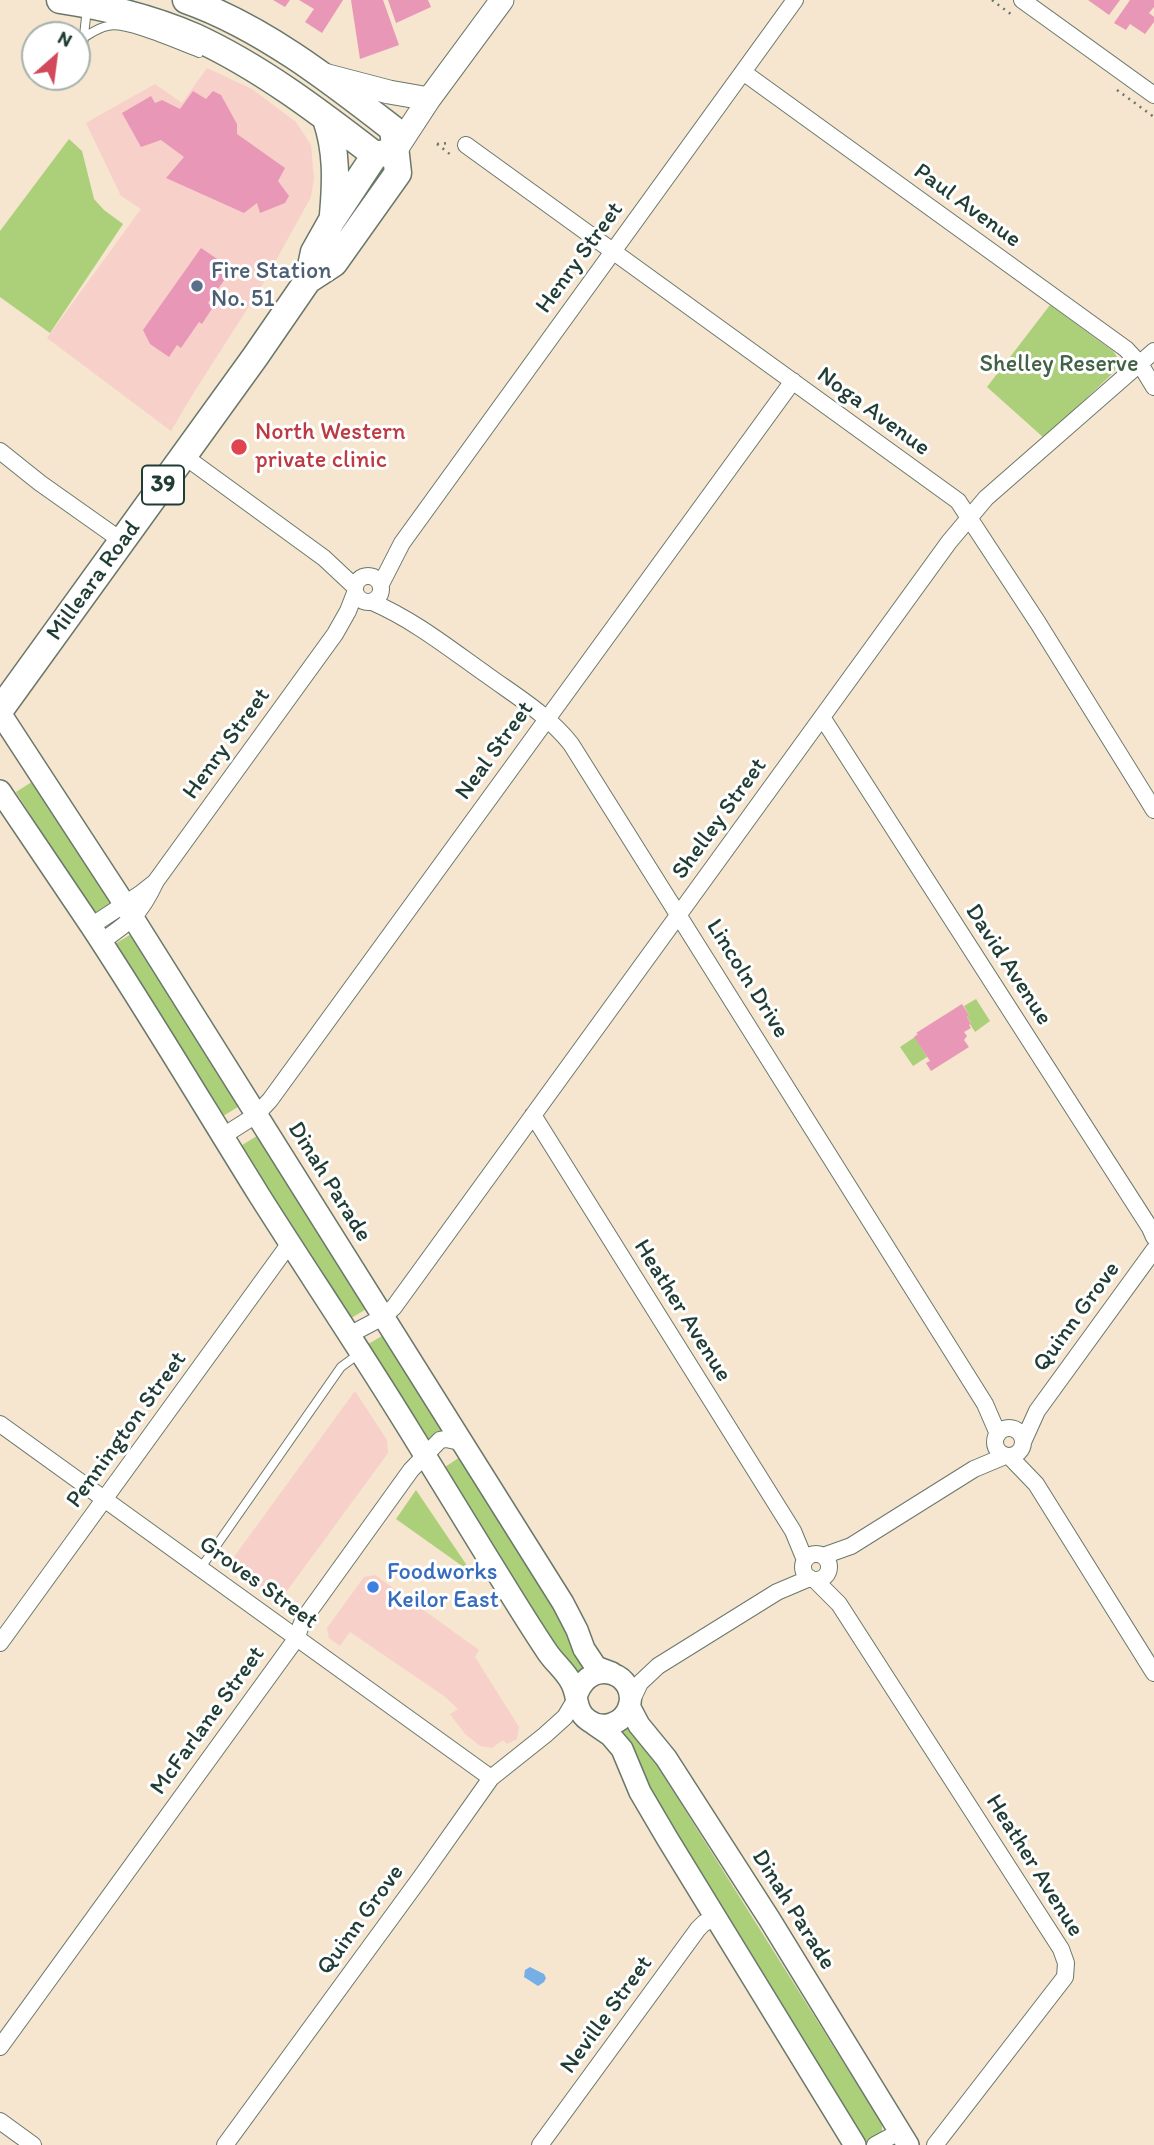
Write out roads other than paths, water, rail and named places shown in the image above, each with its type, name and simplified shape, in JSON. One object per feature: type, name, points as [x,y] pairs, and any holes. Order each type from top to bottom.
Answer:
[{"type":"main road","points":[[60,0],[87,2],[119,11],[173,28],[224,51],[249,65],[326,119],[385,153],[393,129],[317,73],[253,31],[186,0]]},
{"type":"main road","name":"Milleara Road","points":[[308,280],[314,252],[332,220],[429,99],[502,0]]},
{"type":"main road","points":[[317,73],[389,92],[429,99]]},
{"type":"main road","name":"39","points":[[326,119],[336,165],[332,220]]},
{"type":"main road","name":"Milleara Road","points":[[0,711],[308,280],[334,263],[398,173],[385,153]]},
{"type":"street","name":"Henry Street","points":[[96,934],[128,911],[140,894],[156,881],[335,634],[348,611],[368,589],[795,0]]},
{"type":"street","points":[[1022,0],[1154,95]]},
{"type":"street","name":"Paul Avenue","points":[[743,72],[1126,349],[1140,364],[1154,387]]},
{"type":"street","name":"Noga Avenue","points":[[466,145],[958,501],[1038,623],[1154,810]]},
{"type":"street","name":"Shelley Street","points":[[355,1344],[394,1307],[938,556],[986,498],[1154,351]]},
{"type":"street","name":"Neal Street","points":[[223,1136],[256,1115],[270,1100],[793,381]]},
{"type":"street","points":[[0,451],[122,541]]},
{"type":"street","name":"Lincoln Drive","points":[[184,456],[368,589],[392,611],[418,626],[548,718],[571,744],[1154,1673]]},
{"type":"street","name":"Dinah Parade","points":[[0,711],[563,1603],[584,1649],[596,1667],[615,1675]]},
{"type":"street","name":"David Avenue","points":[[822,717],[1154,1237]]},
{"type":"street","points":[[0,792],[96,934],[523,1616],[569,1678],[577,1695],[580,1712],[610,1735],[622,1749],[640,1792],[855,2145]]},
{"type":"street","name":"Heather Avenue","points":[[533,1115],[839,1604],[1061,1949],[1066,1963],[1065,1977],[935,2145]]},
{"type":"street","name":"Pennington Street","points":[[0,1643],[290,1243]]},
{"type":"street","name":"Quinn Grove","points":[[615,1675],[657,1665],[974,1469],[1009,1442],[1037,1411],[1154,1250]]},
{"type":"street","name":"Groves Street","points":[[0,1424],[491,1778]]},
{"type":"street","name":"McFarlane Street","points":[[0,2047],[296,1639],[303,1620],[411,1470],[440,1440],[460,1442]]},
{"type":"street","name":"Quinn Grove","points":[[630,1705],[640,1683],[657,1665]]},
{"type":"street","points":[[577,1695],[581,1685],[595,1673],[615,1675],[627,1687],[630,1705],[620,1720],[603,1726],[592,1723]]},
{"type":"street","name":"Quinn Grove","points":[[225,2145],[491,1778],[565,1717],[577,1695]]},
{"type":"street","name":"Dinah Parade","points":[[630,1705],[639,1725],[666,1758],[904,2138]]},
{"type":"street","name":"Quinn Grove","points":[[545,1735],[592,1723]]},
{"type":"street","name":"Neville Street","points":[[540,2145],[698,1929],[716,1918]]},
{"type":"street","points":[[0,2121],[33,2145]]},
{"type":"street","points":[[875,2145],[904,2138]]},
{"type":"lane","points":[[85,21],[87,2]]},
{"type":"lane","points":[[91,34],[109,25],[124,27],[162,38],[204,55]]},
{"type":"lane","points":[[214,59],[249,65]]},
{"type":"lane","points":[[200,1569],[355,1344]]},
{"type":"water","points":[[530,1967],[544,1974],[546,1978],[538,1986],[524,1977],[525,1970]]},
{"type":"place","name":"Fire Station No. 51","points":[[197,286]]},
{"type":"place","name":"North Western private clinic","points":[[239,447]]},
{"type":"place","name":"Foodworks Keilor East","points":[[373,1587]]},
{"type":"park label","name":"Shelley Reserve","points":[[1059,365]]}]
